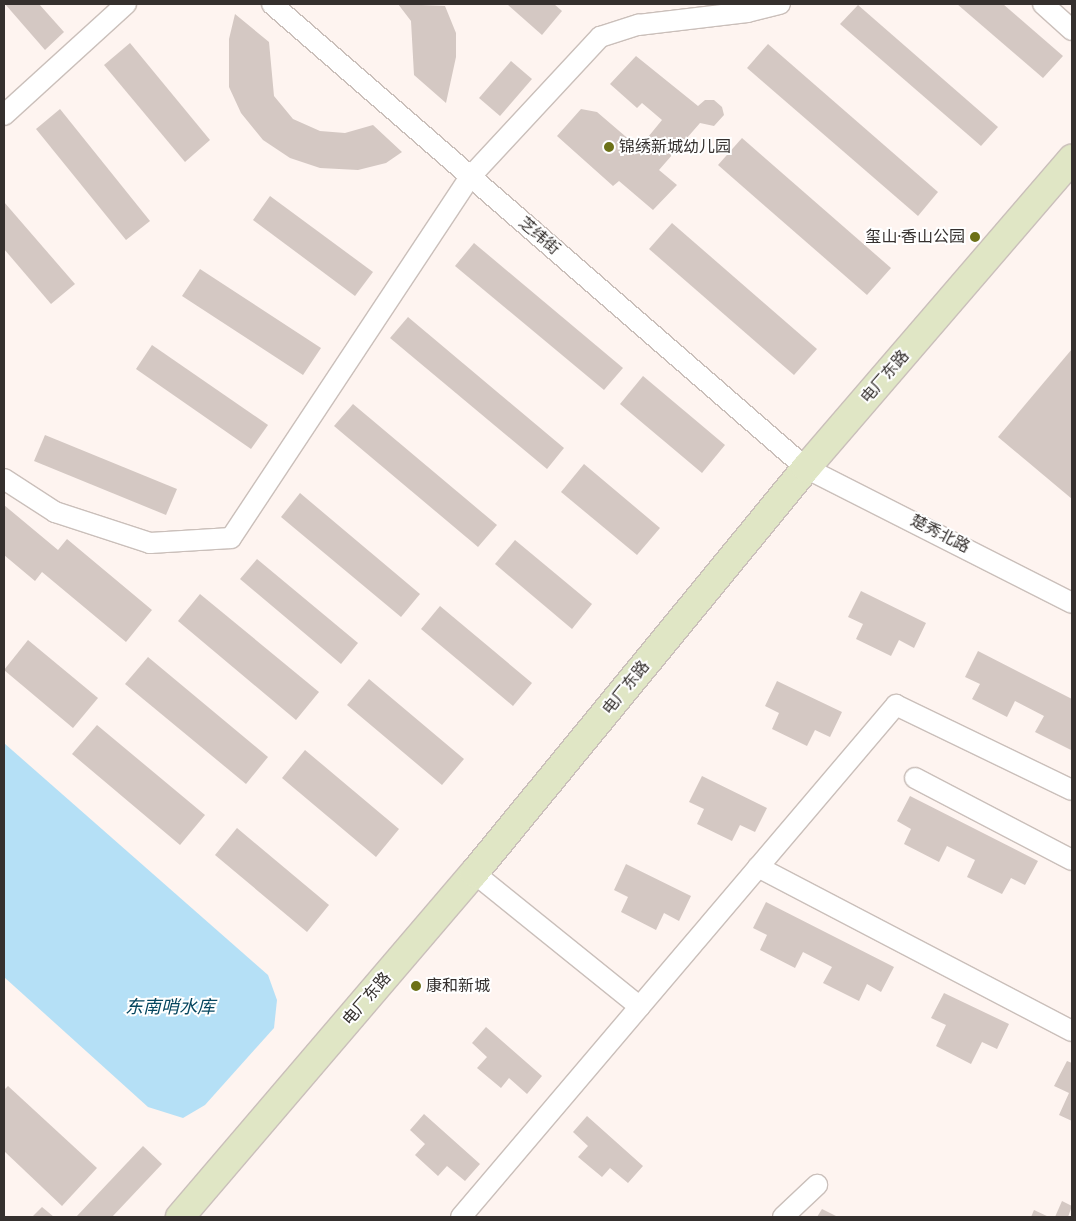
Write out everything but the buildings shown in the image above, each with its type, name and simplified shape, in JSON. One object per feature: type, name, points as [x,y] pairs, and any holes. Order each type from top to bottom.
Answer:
[{"type":"street","points":[[4,115],[126,4]]},
{"type":"street","name":"芝纬街","points":[[272,4],[806,468]]},
{"type":"street","points":[[4,479],[55,512],[150,543],[231,538],[471,176],[600,37],[638,25],[747,12],[780,4]]},
{"type":"street","points":[[1043,4],[1072,30]]},
{"type":"street","name":"电厂东路","points":[[180,1217],[474,873],[806,468],[1072,159]]},
{"type":"street","name":"楚秀北路","points":[[806,468],[1072,603]]},
{"type":"street","points":[[461,1217],[896,704],[1072,790]]},
{"type":"street","points":[[915,778],[1072,860]]},
{"type":"street","points":[[758,867],[1072,1031]]},
{"type":"street","points":[[474,873],[640,1006]]},
{"type":"street","points":[[783,1217],[817,1185]]},
{"type":"water","name":"东南哨水库","points":[[4,743],[268,975],[277,1000],[274,1028],[205,1105],[183,1118],[148,1107],[4,977]]},
{"type":"place","name":"锦绣新城幼儿园","points":[[609,147]]},
{"type":"place","name":"玺山·香山公园","points":[[975,237]]},
{"type":"place","name":"康和新城","points":[[416,986]]}]
